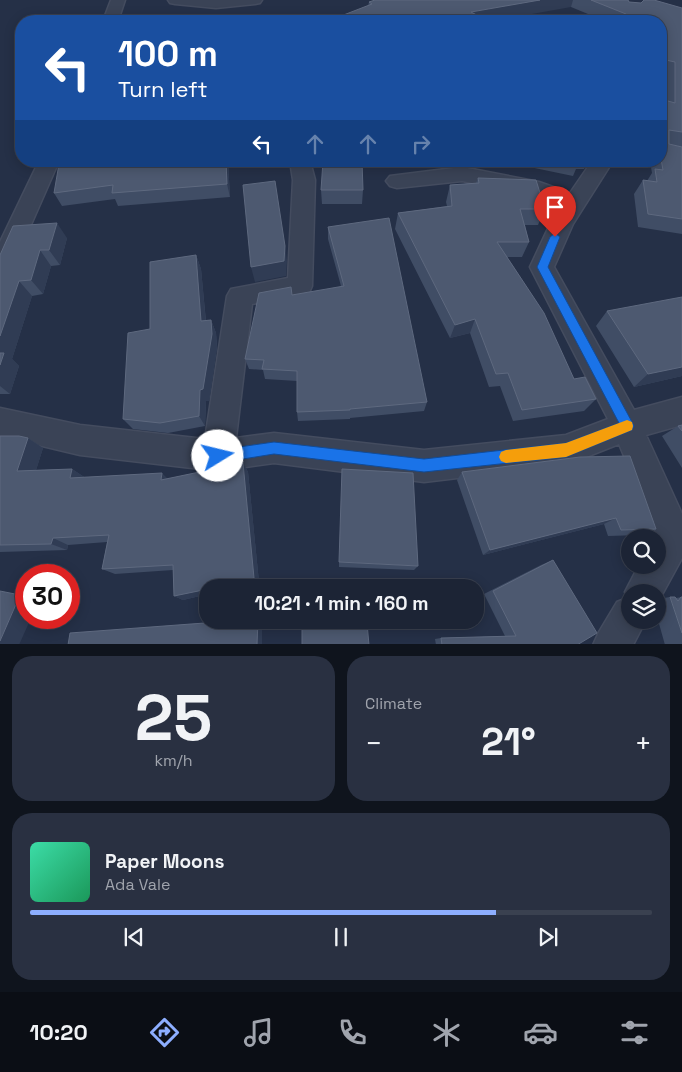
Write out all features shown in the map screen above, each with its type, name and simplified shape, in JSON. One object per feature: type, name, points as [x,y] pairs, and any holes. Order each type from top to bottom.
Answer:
[{"type":"street","points":[[113,15],[118,0]]},
{"type":"street","points":[[175,0],[216,4],[255,0]]},
{"type":"street","points":[[0,268],[46,167]]},
{"type":"street","points":[[218,456],[240,296],[300,286],[304,180],[301,167]]},
{"type":"street","points":[[599,167],[576,204],[562,222],[542,267],[627,426],[676,537],[648,584]]},
{"type":"street","points":[[397,181],[462,174],[540,189],[576,204]]},
{"type":"street","points":[[0,422],[80,440],[218,456],[274,448],[424,466],[566,450],[627,426],[682,411]]},
{"type":"street","points":[[612,644],[621,629]]},
{"type":"building","points":[[375,0],[540,0],[471,12],[477,15],[344,15],[372,4],[369,2]]},
{"type":"building","points":[[591,0],[628,0],[629,2],[641,3],[644,0],[654,0],[682,8],[682,132],[669,130],[669,144],[682,147],[682,219],[648,214],[643,180],[657,182],[655,169],[663,170],[662,167],[667,167],[667,101],[675,103],[675,62],[667,60],[667,15],[626,14]]},
{"type":"building","points":[[58,167],[226,167],[227,184],[112,193],[113,185],[54,193]]},
{"type":"building","points":[[323,167],[362,167],[363,190],[321,190]]},
{"type":"building","points":[[478,178],[536,180],[545,209],[520,209],[529,242],[497,242],[544,313],[574,379],[585,377],[596,399],[522,410],[508,373],[496,374],[475,319],[455,325],[398,213],[452,206],[450,185],[479,183]]},
{"type":"building","points":[[275,181],[285,246],[284,261],[251,267],[243,185]]},
{"type":"building","points":[[389,218],[427,402],[350,410],[297,412],[297,371],[262,369],[264,360],[245,359],[259,293],[291,287],[292,295],[344,286],[328,227]]},
{"type":"building","points":[[57,223],[49,250],[40,250],[31,280],[19,281],[0,336],[0,255],[13,226]]},
{"type":"building","points":[[196,255],[201,321],[211,320],[212,334],[203,389],[200,390],[199,416],[160,423],[123,419],[128,333],[150,329],[150,262]]},
{"type":"building","points":[[682,297],[682,367],[648,374],[607,311]]},
{"type":"building","points":[[0,353],[4,353],[0,365]]},
{"type":"building","points":[[0,436],[28,438],[17,471],[72,469],[70,478],[162,473],[161,480],[243,463],[254,578],[199,579],[199,591],[174,596],[173,565],[102,569],[109,535],[53,538],[51,544],[0,545]]},
{"type":"building","points":[[630,456],[656,529],[621,530],[616,518],[490,550],[462,472],[580,457]]},
{"type":"building","points":[[342,469],[413,473],[418,566],[339,562]]},
{"type":"building","points":[[553,560],[597,633],[579,644],[442,644],[441,638],[516,636],[493,591]]},
{"type":"building","points":[[0,591],[15,594],[15,606],[0,641]]},
{"type":"building","points":[[670,597],[675,597],[678,601],[682,597],[682,633]]},
{"type":"building","points":[[199,623],[199,629],[258,629],[257,644],[68,644],[70,633]]},
{"type":"building","points":[[302,629],[368,629],[369,644],[302,644]]},
{"type":"slow traffic","points":[[506,457],[566,450],[627,426]]},
{"type":"route","points":[[218,456],[274,448],[424,466],[566,450],[627,426],[542,267],[555,237]]}]
